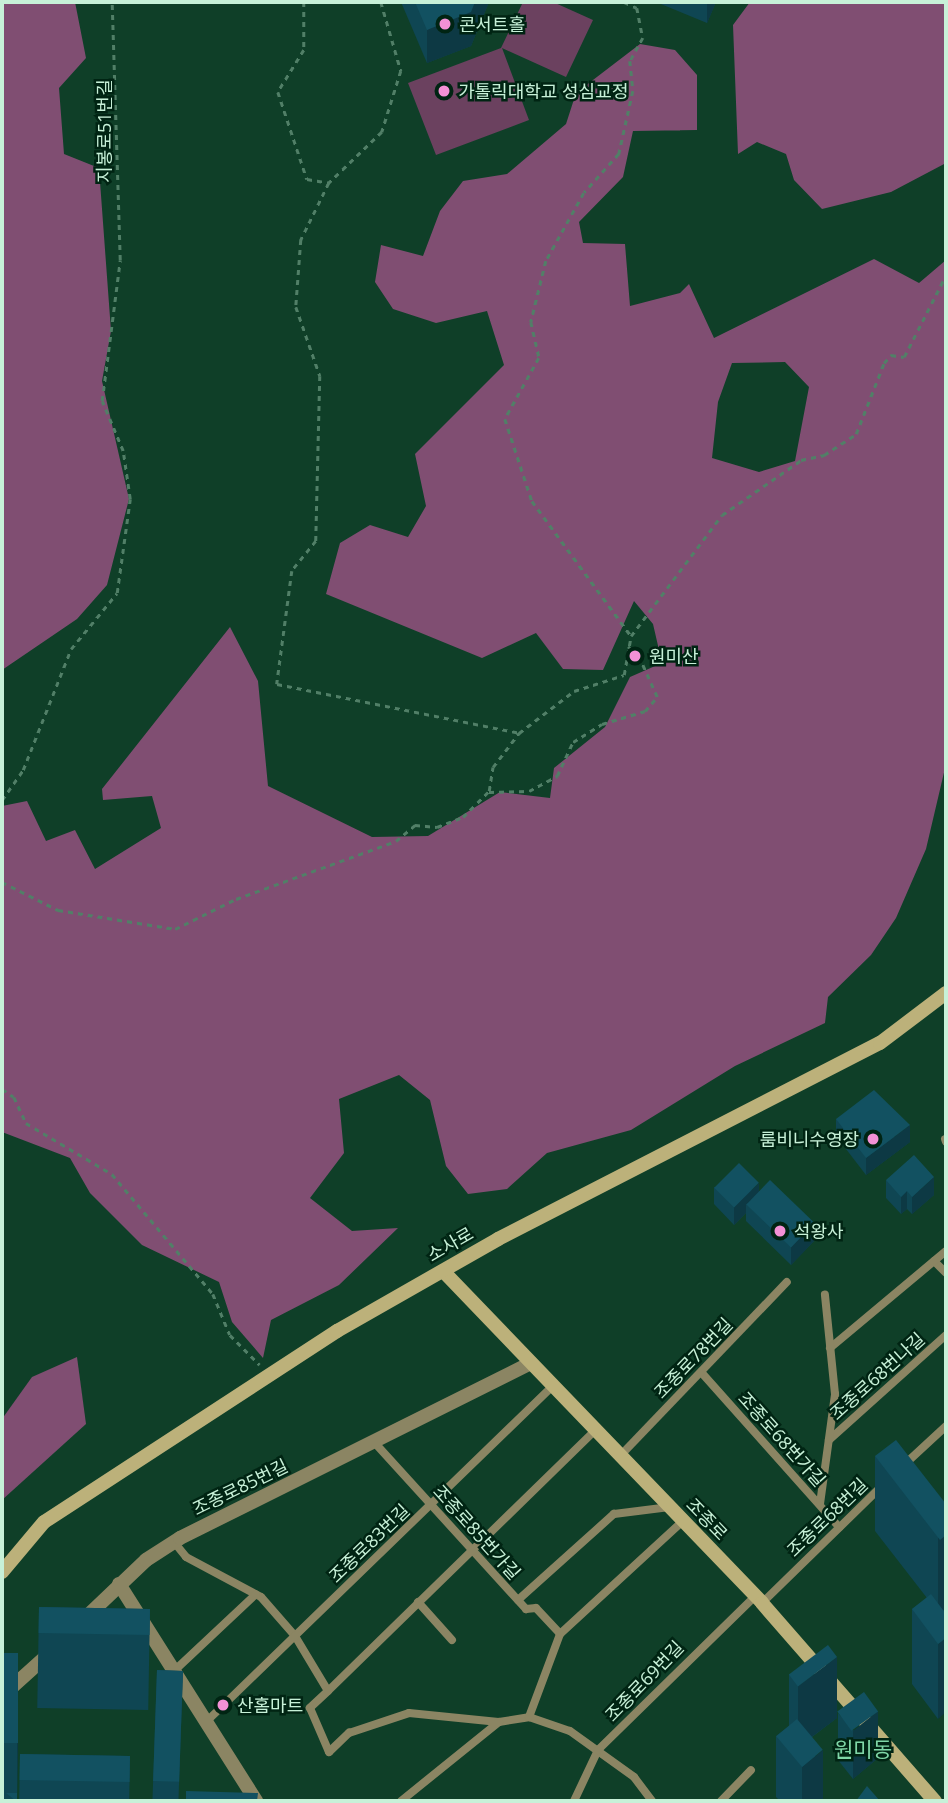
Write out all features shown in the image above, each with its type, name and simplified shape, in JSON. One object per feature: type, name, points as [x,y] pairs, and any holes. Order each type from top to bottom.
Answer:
[{"type":"street","name":"소사로","points":[[2,1572],[44,1522],[270,1375],[443,1271],[880,1043],[946,993]]},
{"type":"street","name":"조종로","points":[[443,1271],[758,1600],[935,1801]]},
{"type":"street","name":"조종로85번길","points":[[2,1696],[119,1584],[174,1542],[531,1363]]},
{"type":"street","points":[[119,1584],[256,1801]]},
{"type":"street","points":[[941,1801],[946,1797]]},
{"type":"lane","points":[[830,1348],[946,1251]]},
{"type":"lane","points":[[934,1261],[946,1273]]},
{"type":"lane","name":"조종로78번길","points":[[620,1456],[788,1282]]},
{"type":"lane","points":[[820,1504],[835,1394],[825,1295]]},
{"type":"lane","name":"조종로68번나길","points":[[829,1440],[946,1335]]},
{"type":"lane","name":"조종로68번가길","points":[[701,1372],[839,1527]]},
{"type":"lane","name":"조종로83번길","points":[[206,1722],[553,1386]]},
{"type":"lane","name":"조종로68번길","points":[[758,1600],[946,1426]]},
{"type":"lane","points":[[596,1430],[310,1708],[330,1752],[349,1733],[409,1713],[499,1722],[529,1717],[570,1731],[598,1750],[634,1777],[652,1801]]},
{"type":"lane","name":"조종로85번가길","points":[[373,1442],[526,1609],[536,1608],[560,1634]]},
{"type":"lane","points":[[518,1600],[614,1514],[670,1507]]},
{"type":"lane","points":[[529,1717],[560,1634],[683,1521]]},
{"type":"lane","points":[[174,1542],[186,1558],[256,1594],[295,1636],[328,1691]]},
{"type":"lane","points":[[174,1671],[256,1594]]},
{"type":"lane","name":"조종로69번길","points":[[574,1801],[598,1750],[758,1600]]},
{"type":"lane","points":[[418,1602],[452,1640]]},
{"type":"lane","points":[[401,1801],[499,1722]]},
{"type":"lane","points":[[722,1801],[751,1770]]},
{"type":"path","name":"지봉로51번길","points":[[2,800],[23,770],[71,649],[117,593],[130,499],[123,451],[102,401],[120,260],[112,2]]},
{"type":"path","points":[[304,2],[304,50],[278,92],[307,179],[329,183]]},
{"type":"path","points":[[381,2],[401,71],[382,132],[329,183],[301,240],[296,307],[320,376],[316,541],[292,571],[278,684],[519,733]]},
{"type":"path","points":[[624,2],[637,8],[643,38],[630,61],[633,91],[619,154],[584,193],[546,261],[531,322],[539,358],[505,419],[532,501],[631,636]]},
{"type":"path","points":[[2,882],[58,910],[175,929],[236,899],[396,841],[415,825],[437,827],[463,817],[488,792],[493,767],[519,733],[575,691],[624,675],[631,636],[722,514],[801,460],[824,455],[856,434],[884,363],[891,355],[904,357],[946,275]]},
{"type":"path","points":[[488,792],[529,791],[557,776],[573,742],[651,704],[657,698],[638,655],[628,647]]},
{"type":"path","points":[[2,1089],[14,1097],[26,1123],[112,1174],[213,1294],[230,1335],[270,1375]]},
{"type":"shaded area","points":[[2,2],[75,2],[86,58],[59,88],[64,154],[99,168],[111,331],[102,381],[129,499],[107,585],[77,619],[2,670]]},
{"type":"shaded area","points":[[523,2],[553,2],[593,20],[566,77],[502,48],[529,120],[436,155],[408,83],[501,48]]},
{"type":"shaded area","points":[[750,2],[946,2],[946,163],[891,192],[822,209],[794,180],[786,154],[757,142],[738,154],[733,25]]},
{"type":"shaded area","points":[[640,44],[675,50],[697,75],[697,130],[633,131],[623,177],[579,222],[583,243],[625,244],[630,306],[680,293],[689,284],[714,338],[874,259],[919,283],[946,260],[946,764],[926,849],[896,918],[871,955],[828,997],[825,1023],[735,1066],[631,1130],[547,1153],[507,1189],[468,1194],[446,1166],[430,1100],[399,1075],[339,1099],[344,1153],[310,1198],[352,1231],[398,1228],[339,1285],[271,1320],[263,1358],[232,1322],[219,1282],[142,1245],[90,1193],[70,1158],[2,1132],[2,806],[27,801],[46,841],[75,830],[95,869],[161,828],[152,796],[103,800],[102,789],[230,627],[258,681],[268,786],[372,837],[428,836],[500,792],[550,798],[554,768],[605,727],[630,677],[662,663],[653,624],[634,601],[603,670],[563,669],[536,633],[482,658],[326,594],[340,543],[370,525],[408,537],[426,506],[415,454],[504,365],[487,311],[436,323],[393,309],[375,282],[381,245],[423,256],[440,211],[463,181],[507,174],[566,124],[576,93]],"holes":[[[785,362],[809,387],[795,461],[759,472],[712,458],[718,402],[732,363]]]},
{"type":"shaded area","points":[[77,1357],[86,1424],[2,1500],[2,1419],[32,1377]]},
{"type":"building","points":[[415,2],[475,2],[471,12],[427,30]]},
{"type":"building","points":[[874,1090],[910,1125],[866,1158],[836,1119]]},
{"type":"building","points":[[914,1155],[934,1177],[912,1197],[907,1191],[901,1197],[886,1180]]},
{"type":"building","points":[[739,1163],[759,1183],[734,1208],[714,1188]]},
{"type":"building","points":[[770,1180],[815,1223],[791,1248],[746,1204]]},
{"type":"building","points":[[896,1440],[946,1504],[946,1535],[940,1540],[875,1456]]},
{"type":"building","points":[[931,1594],[946,1614],[946,1638],[938,1644],[912,1609]]},
{"type":"building","points":[[39,1607],[150,1609],[150,1635],[39,1633]]},
{"type":"building","points":[[828,1645],[837,1657],[798,1686],[789,1674]]},
{"type":"building","points":[[2,1653],[18,1653],[18,1743],[2,1743]]},
{"type":"building","points":[[157,1670],[183,1671],[179,1782],[153,1781]]},
{"type":"building","points":[[864,1692],[878,1711],[851,1731],[837,1711]]},
{"type":"building","points":[[797,1719],[823,1750],[802,1767],[776,1736]]},
{"type":"building","points":[[20,1754],[130,1756],[130,1782],[20,1780]]},
{"type":"building","points":[[867,1786],[880,1801],[856,1801]]},
{"type":"building","points":[[186,1791],[258,1793],[257,1801],[186,1801]]},
{"type":"building","points":[[6,1793],[17,1793],[17,1801],[16,1801]]},
{"type":"place","name":"콘서트홀","points":[[445,24]]},
{"type":"place","name":"가톨릭대학교 성심교정","points":[[444,91]]},
{"type":"place","name":"원미산","points":[[635,656]]},
{"type":"place","name":"룸비니수영장","points":[[873,1139]]},
{"type":"place","name":"석왕사","points":[[780,1231]]},
{"type":"place","name":"산홈마트","points":[[223,1705]]},
{"type":"district","name":"원미동","points":[[863,1749]]}]
